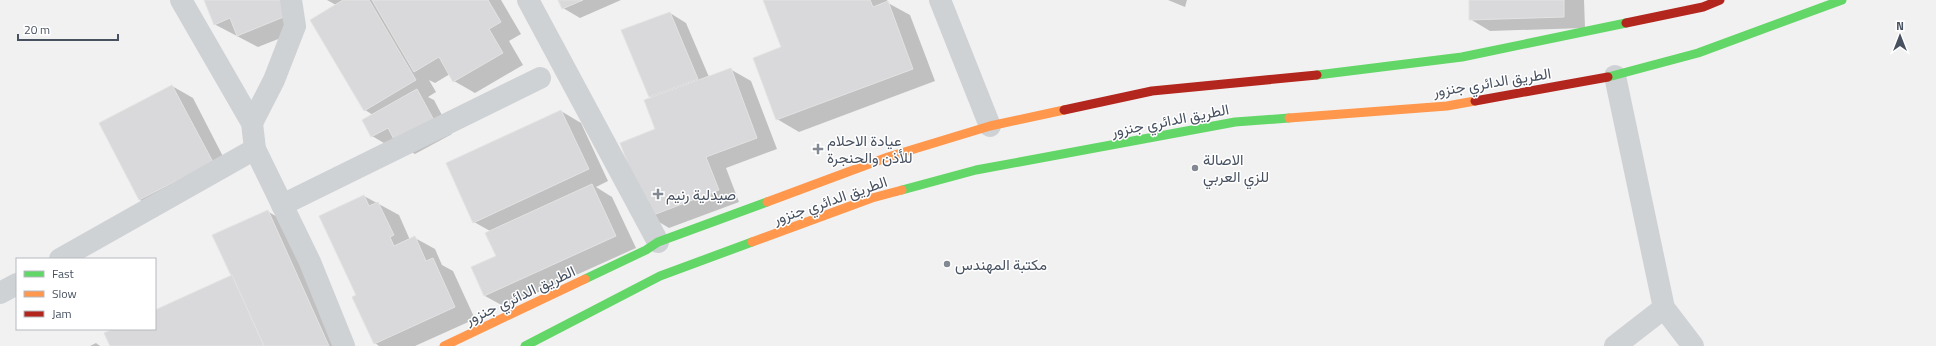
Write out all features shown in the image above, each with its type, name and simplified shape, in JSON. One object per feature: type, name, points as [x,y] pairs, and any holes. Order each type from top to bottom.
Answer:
[{"type":"main road","name":"الطريق الدائري جنزور","points":[[444,346],[646,250],[658,242],[888,156],[990,126],[1152,91],[1305,77],[1462,57],[1703,7],[1720,0]]},
{"type":"main road","name":"الطريق الدائري جنزور","points":[[525,346],[660,276],[872,198],[976,170],[1235,122],[1446,106],[1615,76],[1698,53],[1842,0]]},
{"type":"street","points":[[181,0],[252,123],[255,149],[310,262],[344,346]]},
{"type":"street","points":[[252,123],[274,80],[295,26],[291,0]]},
{"type":"street","points":[[528,0],[658,242]]},
{"type":"street","points":[[940,0],[990,126]]},
{"type":"street","points":[[1615,76],[1664,308],[1693,346]]},
{"type":"street","points":[[282,205],[540,78]]},
{"type":"street","points":[[62,258],[255,149]]},
{"type":"street","points":[[0,293],[16,285]]},
{"type":"street","points":[[1615,346],[1664,308]]},
{"type":"building","points":[[204,0],[280,0],[286,16],[237,36],[230,18],[214,25]]},
{"type":"building","points":[[343,0],[369,0],[416,80],[364,111],[310,20]]},
{"type":"building","points":[[372,0],[488,0],[501,22],[489,29],[503,53],[453,82],[439,57],[414,72]]},
{"type":"building","points":[[558,0],[583,0],[562,9]]},
{"type":"building","points":[[763,0],[870,0],[873,7],[888,1],[913,69],[776,120],[753,58],[781,47]]},
{"type":"building","points":[[1469,0],[1564,0],[1564,17],[1469,20]]},
{"type":"building","points":[[670,12],[698,79],[649,97],[621,30]]},
{"type":"building","points":[[731,68],[757,138],[706,157],[719,190],[648,217],[620,143],[655,129],[644,100]]},
{"type":"building","points":[[172,85],[213,162],[139,200],[99,123]]},
{"type":"building","points":[[417,89],[436,124],[397,145],[388,128],[371,137],[362,120]]},
{"type":"building","points":[[561,110],[589,169],[473,223],[446,163]]},
{"type":"building","points":[[592,184],[616,236],[484,296],[471,267],[496,256],[485,233]]},
{"type":"building","points":[[364,195],[369,206],[378,202],[394,235],[390,237],[394,246],[415,236],[426,261],[433,258],[455,307],[374,344],[352,297],[356,295],[319,216]]},
{"type":"building","points":[[268,210],[329,346],[264,346],[212,235]]},
{"type":"building","points":[[232,275],[264,346],[110,346],[104,333],[111,330],[156,330],[156,310]]},
{"type":"traffic: fast","points":[[1608,77],[1698,53],[1842,0]]},
{"type":"traffic: fast","points":[[1317,75],[1462,57],[1626,23]]},
{"type":"traffic: fast","points":[[902,190],[976,170],[1235,122],[1289,118]]},
{"type":"traffic: fast","points":[[585,279],[646,250],[658,242],[767,202]]},
{"type":"traffic: fast","points":[[525,346],[660,276],[752,242]]},
{"type":"traffic: slow","points":[[1289,118],[1447,106],[1475,101]]},
{"type":"traffic: slow","points":[[767,202],[888,157],[990,126],[1064,110]]},
{"type":"traffic: slow","points":[[752,242],[872,198],[902,190]]},
{"type":"traffic: slow","points":[[444,346],[585,279]]},
{"type":"traffic: jam","points":[[1626,23],[1703,7],[1720,0]]},
{"type":"traffic: jam","points":[[1064,110],[1152,91],[1317,75]]},
{"type":"traffic: jam","points":[[1475,101],[1608,77]]},
{"type":"place","name":"عيادة الاحلام للأذن والحنجرة","points":[[818,149]]},
{"type":"place","name":"الاصالة للزي العربي","points":[[1195,168]]},
{"type":"place","name":"صيدلية رنيم","points":[[658,194]]},
{"type":"place","name":"مكتبة المهندس","points":[[947,264]]}]
